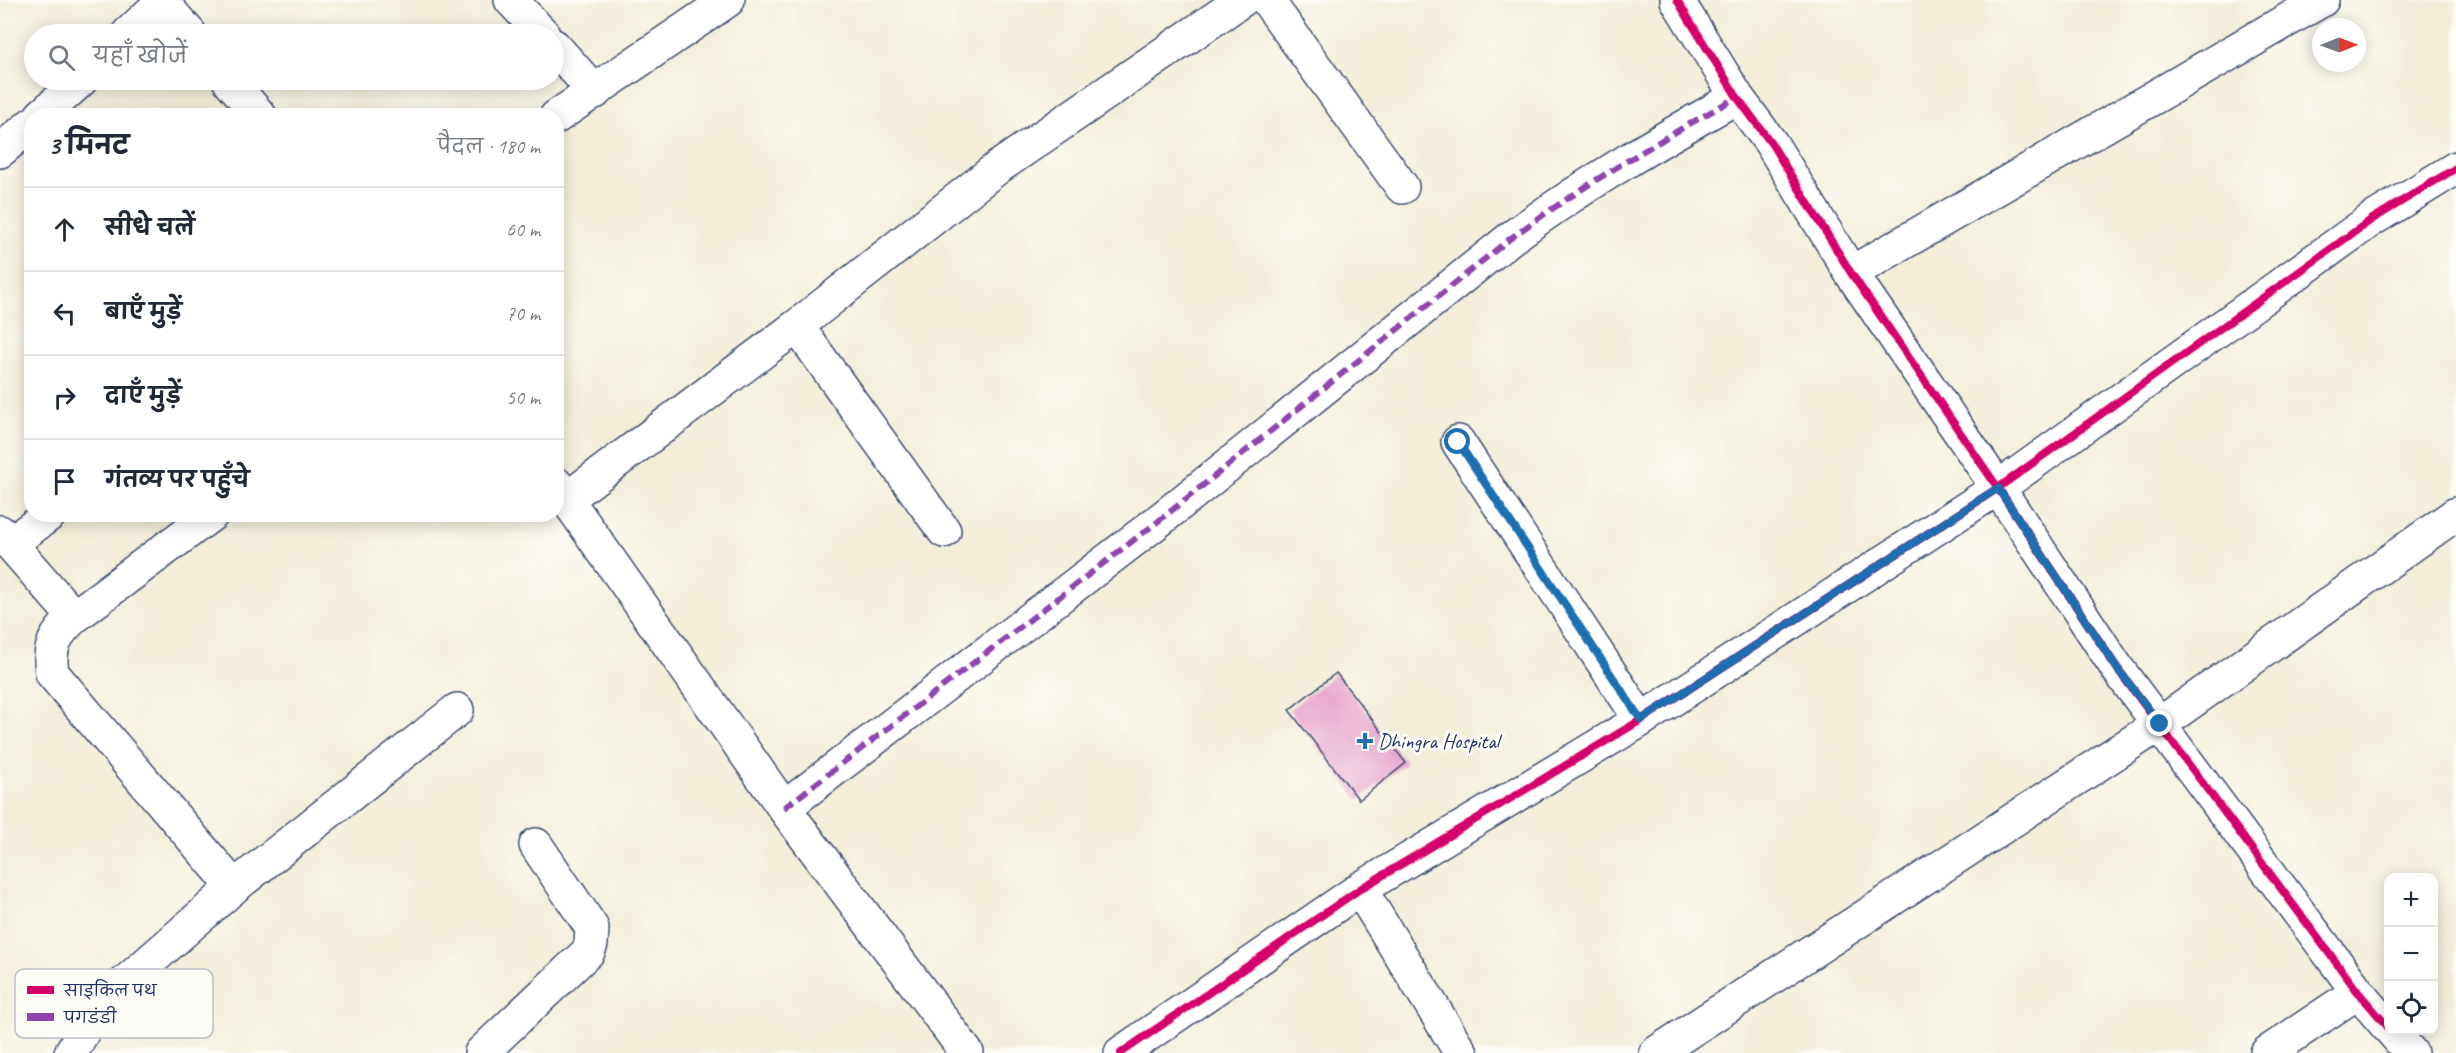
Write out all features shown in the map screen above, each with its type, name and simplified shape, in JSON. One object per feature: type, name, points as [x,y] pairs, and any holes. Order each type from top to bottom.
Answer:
[{"type":"street","points":[[512,0],[534,24]]},
{"type":"street","points":[[564,112],[728,0]]},
{"type":"street","points":[[564,490],[797,326],[997,168],[1242,0]]},
{"type":"street","points":[[1267,0],[1402,187]]},
{"type":"street","points":[[1677,0],[1737,97],[1771,143],[1851,273],[1998,488],[2117,668],[2358,992],[2384,1022]]},
{"type":"street","points":[[1851,273],[2322,0]]},
{"type":"street","points":[[138,24],[161,1],[181,24]]},
{"type":"street","points":[[564,57],[595,92]]},
{"type":"street","points":[[238,90],[253,108]]},
{"type":"street","points":[[55,108],[76,96]]},
{"type":"street","points":[[784,808],[1156,523],[1511,238],[1574,193],[1737,97]]},
{"type":"street","points":[[0,151],[24,131]]},
{"type":"street","points":[[1121,1053],[1360,889],[1641,720],[1998,488],[2371,220],[2456,168]]},
{"type":"street","points":[[797,326],[944,531]]},
{"type":"street","points":[[1458,442],[1641,720]]},
{"type":"street","points":[[564,494],[784,808],[967,1053]]},
{"type":"street","points":[[1656,1053],[2160,724],[2456,514]]},
{"type":"street","points":[[35,522],[5,538],[74,616]]},
{"type":"street","points":[[201,522],[74,616],[59,631],[52,645],[50,657],[52,673],[234,887]]},
{"type":"street","points":[[141,969],[234,887],[457,710]]},
{"type":"street","points":[[481,1053],[588,952],[591,944],[592,928],[536,845]]},
{"type":"street","points":[[1360,889],[1461,1053]]},
{"type":"street","points":[[2267,1053],[2358,992]]},
{"type":"street","points":[[2395,1035],[2411,1053]]},
{"type":"street","points":[[71,1053],[79,1038]]},
{"type":"building","points":[[1336,673],[1406,763],[1359,800],[1289,710]]},
{"type":"marked path","points":[[784,808],[1156,523],[1511,238],[1650,147],[1737,97]]},
{"type":"cycle path","points":[[1677,0],[1737,97],[1771,143],[1851,273],[1998,488],[2117,668],[2358,992],[2384,1022]]},
{"type":"cycle path","points":[[1121,1053],[1360,889],[1641,720],[1998,488],[2371,220],[2456,168]]},
{"type":"place","name":"Dhingra Hospital","points":[[1365,741]]},
{"type":"route","points":[[1458,442],[1641,720],[1998,488],[2117,668],[2160,724]]}]
